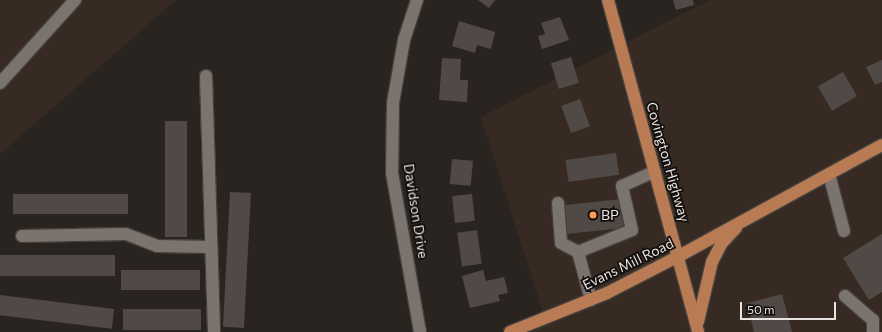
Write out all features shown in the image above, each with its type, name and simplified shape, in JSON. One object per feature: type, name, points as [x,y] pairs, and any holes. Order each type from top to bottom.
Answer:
[{"type":"main road","name":"Covington Highway","points":[[608,0],[654,171],[679,256],[697,330]]},
{"type":"main road","name":"Evans Mill Road","points":[[510,332],[591,300],[679,256],[882,144]]},
{"type":"main road","points":[[697,330],[705,283],[712,262],[721,244],[743,220]]},
{"type":"street","points":[[0,83],[75,0]]},
{"type":"street","name":"Davidson Drive","points":[[417,0],[404,40],[393,103],[392,173],[420,332]]},
{"type":"street","points":[[206,76],[210,247],[214,332]]},
{"type":"street","points":[[578,252],[632,230],[622,186],[654,171]]},
{"type":"street","points":[[829,174],[844,231]]},
{"type":"street","points":[[558,203],[561,243],[578,252],[591,300]]},
{"type":"street","points":[[22,236],[126,234],[157,246],[210,247]]},
{"type":"street","points":[[845,296],[873,320],[873,332]]},
{"type":"shaded area","points":[[0,0],[176,0],[0,154]]},
{"type":"shaded area","points":[[710,0],[882,0],[882,332],[509,332],[545,319],[481,117]]},
{"type":"building","points":[[478,0],[495,0],[489,8]]},
{"type":"building","points":[[673,0],[693,0],[694,5],[676,10]]},
{"type":"building","points":[[560,17],[569,40],[542,49],[538,36],[545,34],[541,23]]},
{"type":"building","points":[[459,21],[495,32],[491,49],[477,45],[475,53],[452,46]]},
{"type":"building","points":[[571,57],[579,83],[559,89],[551,63]]},
{"type":"building","points":[[442,58],[461,59],[460,80],[468,80],[467,102],[439,100]]},
{"type":"building","points":[[882,60],[882,82],[875,85],[866,67]]},
{"type":"building","points":[[843,72],[857,96],[832,111],[818,86]]},
{"type":"building","points":[[580,99],[590,126],[571,133],[561,106]]},
{"type":"building","points":[[165,121],[187,121],[187,237],[165,237]]},
{"type":"building","points":[[616,153],[619,175],[569,182],[565,160]]},
{"type":"building","points":[[452,159],[473,161],[471,186],[450,184]]},
{"type":"building","points":[[230,192],[251,193],[244,328],[223,327]]},
{"type":"building","points":[[13,194],[128,194],[128,214],[13,214]]},
{"type":"building","points":[[472,194],[475,221],[455,223],[452,196]]},
{"type":"building","points":[[622,199],[625,228],[563,234],[560,205]]},
{"type":"building","points":[[477,230],[482,264],[462,266],[457,233]]},
{"type":"building","points":[[882,234],[882,292],[869,300],[843,258]]},
{"type":"building","points":[[0,255],[115,255],[115,276],[0,276]]},
{"type":"building","points":[[121,270],[200,270],[200,290],[121,290]]},
{"type":"building","points":[[483,270],[486,281],[504,277],[508,293],[498,295],[500,301],[470,308],[462,276]]},
{"type":"building","points":[[782,294],[792,332],[754,332],[747,303]]},
{"type":"building","points":[[0,295],[114,309],[112,329],[0,315]]},
{"type":"building","points":[[123,309],[201,309],[201,330],[123,330]]},
{"type":"place","name":"BP","points":[[593,215]]}]
